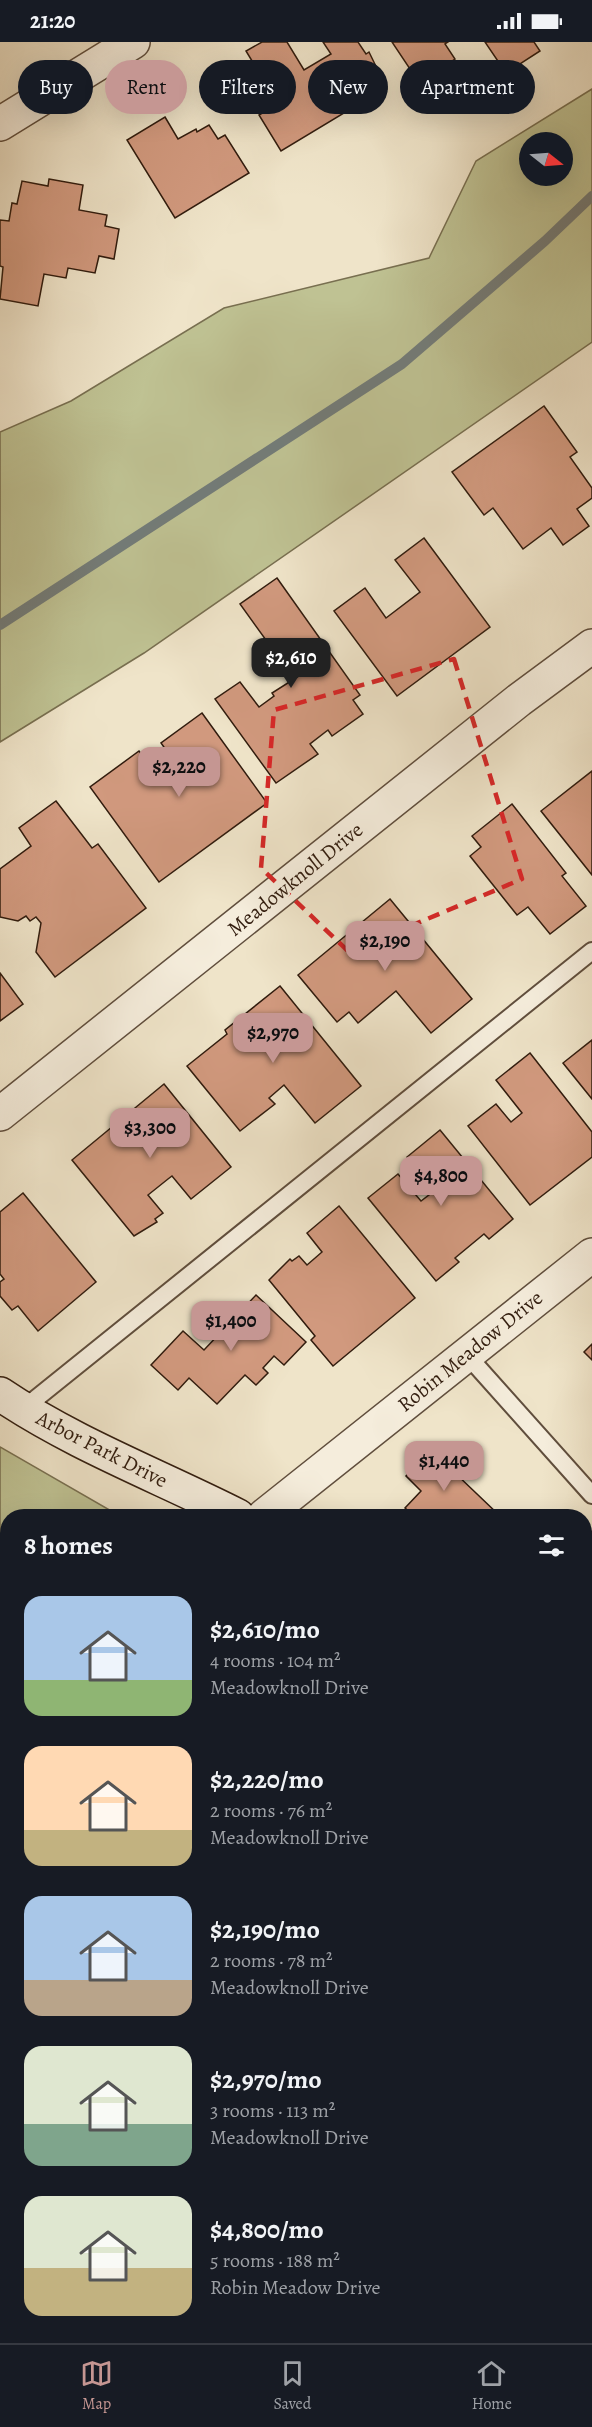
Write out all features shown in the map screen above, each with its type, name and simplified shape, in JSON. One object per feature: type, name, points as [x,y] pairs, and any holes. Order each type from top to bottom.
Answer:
[{"type":"street","points":[[0,124],[133,42]]},
{"type":"street","name":"Meadowknoll Drive","points":[[0,1114],[519,700],[592,646]]},
{"type":"street","name":"Robin Meadow Drive","points":[[273,1509],[592,1255]]},
{"type":"street","name":"Arbor Park Drive","points":[[11,1401],[115,1458],[223,1509]]},
{"type":"lane","points":[[11,1401],[592,951]]},
{"type":"lane","points":[[466,1354],[592,1495]]},
{"type":"highlighted area","points":[[454,659],[522,879],[349,952],[261,868],[274,710]]},
{"type":"green space","points":[[592,89],[592,342],[144,653],[0,742],[0,432],[71,401],[224,308],[429,258],[476,161],[519,134],[519,186],[573,186],[573,132],[523,132]]},
{"type":"green space","points":[[0,1447],[108,1509],[0,1509]]},
{"type":"building","points":[[262,42],[287,42],[304,70],[308,68],[308,114],[342,114],[281,151],[259,115],[296,114],[296,60],[251,60],[246,51]]},
{"type":"building","points":[[323,42],[358,42],[366,54],[369,52],[373,60],[321,60],[331,54]]},
{"type":"building","points":[[392,42],[448,42],[445,44],[455,59],[454,60],[404,60]]},
{"type":"building","points":[[485,42],[534,42],[540,51],[526,60],[497,60]]},
{"type":"building","points":[[165,117],[178,139],[209,125],[218,139],[225,135],[249,173],[175,218],[127,140]]},
{"type":"building","points":[[49,179],[83,185],[79,210],[107,215],[105,226],[119,229],[114,259],[99,256],[95,273],[68,268],[66,278],[44,274],[38,306],[0,299],[3,267],[0,266],[0,220],[9,221],[12,203],[17,204],[22,181],[48,186]]},
{"type":"building","points":[[544,406],[577,452],[570,457],[592,488],[592,498],[577,509],[589,526],[563,545],[551,528],[523,549],[493,508],[484,515],[452,472]]},
{"type":"building","points":[[424,538],[490,627],[397,696],[334,611],[365,588],[386,618],[420,592],[395,560]]},
{"type":"building","points":[[277,578],[360,695],[353,700],[363,714],[332,736],[328,730],[310,744],[318,754],[276,783],[215,699],[240,682],[259,707],[274,696],[272,693],[302,674],[278,642],[271,647],[240,604]]},
{"type":"building","points":[[202,713],[267,803],[159,882],[90,787],[139,751],[153,770],[171,757],[161,743]]},
{"type":"building","points":[[592,771],[592,875],[541,811]]},
{"type":"building","points":[[56,801],[92,848],[98,844],[146,908],[55,977],[36,952],[41,923],[36,917],[30,921],[26,916],[18,921],[0,917],[0,869],[31,846],[19,828]]},
{"type":"building","points":[[512,804],[566,873],[562,876],[586,906],[550,934],[528,907],[517,915],[470,856],[481,847],[472,836]]},
{"type":"building","points":[[390,899],[472,999],[431,1033],[396,991],[358,1023],[349,1012],[337,1022],[298,975]]},
{"type":"building","points":[[0,973],[23,1004],[0,1021]]},
{"type":"building","points":[[280,986],[361,1086],[315,1123],[284,1085],[269,1098],[275,1104],[240,1131],[187,1066],[227,1034],[225,1030]]},
{"type":"building","points":[[592,1040],[592,1099],[563,1063]]},
{"type":"building","points":[[530,1053],[592,1132],[592,1157],[530,1205],[468,1126],[496,1104],[511,1122],[522,1113],[496,1080]]},
{"type":"building","points":[[164,1084],[231,1167],[191,1199],[172,1176],[148,1195],[163,1213],[155,1219],[157,1222],[134,1236],[72,1160]]},
{"type":"building","points":[[440,1130],[513,1219],[489,1239],[484,1234],[455,1258],[459,1262],[436,1281],[368,1198],[398,1174],[421,1201],[434,1191],[407,1157]]},
{"type":"building","points":[[23,1193],[96,1282],[38,1331],[18,1306],[12,1310],[0,1296],[0,1282],[4,1279],[0,1274],[0,1212]]},
{"type":"building","points":[[339,1206],[415,1298],[333,1366],[311,1340],[315,1336],[269,1280],[290,1259],[292,1261],[299,1256],[307,1265],[322,1252],[307,1233]]},
{"type":"building","points":[[256,1295],[306,1342],[284,1365],[274,1356],[263,1368],[268,1373],[256,1385],[245,1375],[217,1404],[189,1378],[178,1390],[151,1365],[183,1331],[204,1350]]},
{"type":"building","points":[[592,1344],[592,1360],[584,1352]]},
{"type":"building","points":[[431,1450],[493,1509],[406,1509],[421,1491],[406,1476]]},
{"type":"waterway","points":[[0,625],[402,364],[545,241],[592,196]]}]
